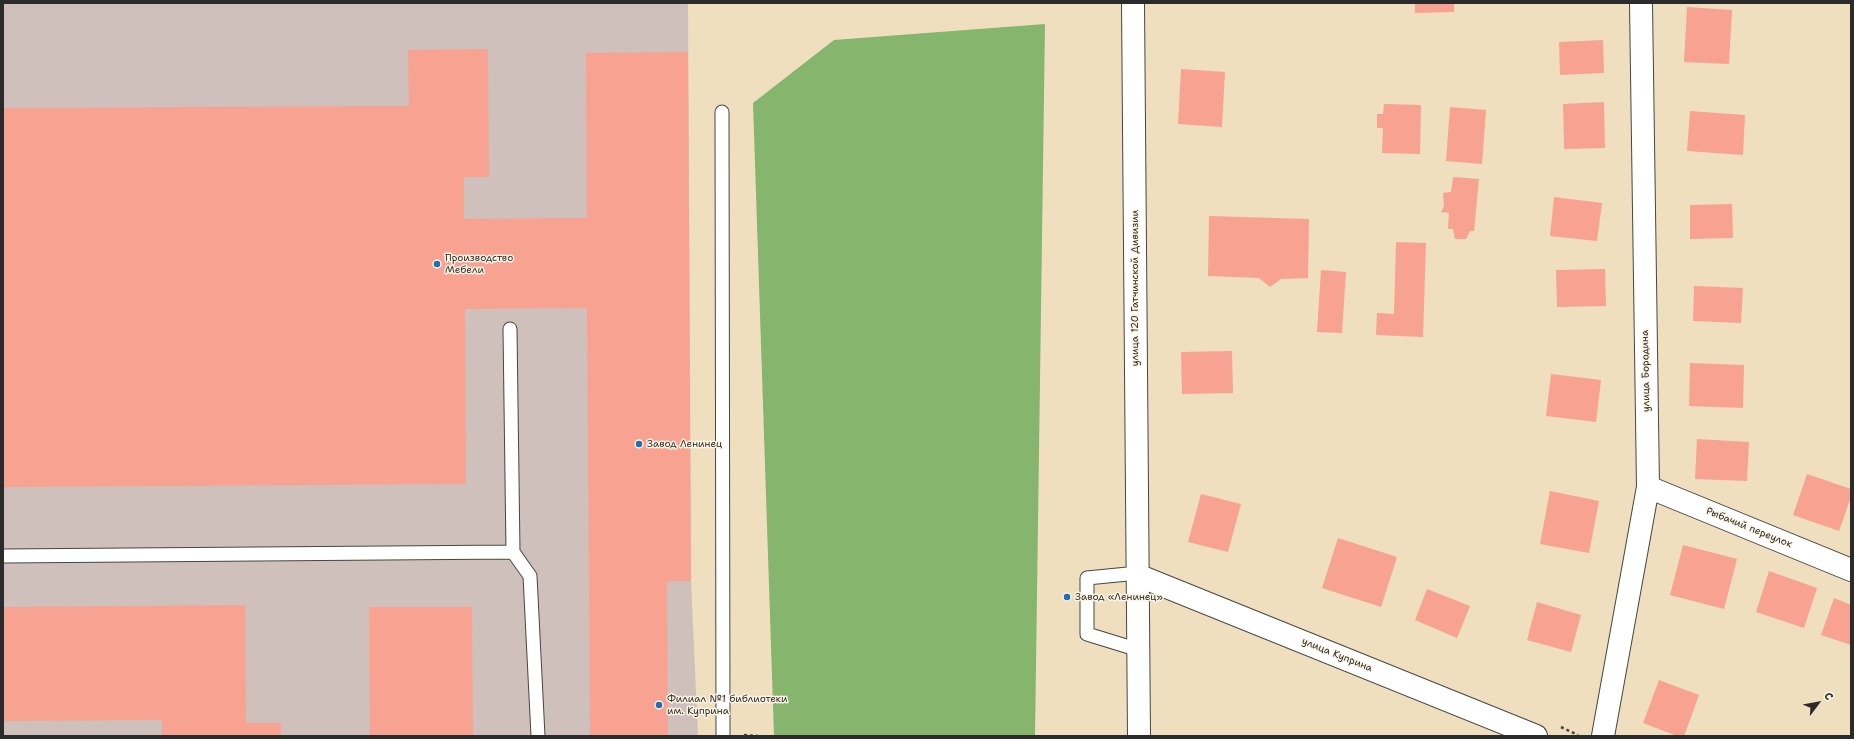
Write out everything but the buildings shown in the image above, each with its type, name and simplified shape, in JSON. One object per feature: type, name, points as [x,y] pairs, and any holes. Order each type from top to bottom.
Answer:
[{"type":"street","name":"улица 120 Гатчинской Дивизии","points":[[1133,3],[1139,736]]},
{"type":"street","name":"улица Бородина","points":[[1603,736],[1648,487],[1641,3]]},
{"type":"street","name":"Рыбачий переулок","points":[[1648,487],[1851,570]]},
{"type":"street","name":"улица Куприна","points":[[1138,574],[1536,736]]},
{"type":"lane","points":[[722,112],[723,736]]},
{"type":"lane","points":[[510,329],[513,552],[530,576],[538,736]]},
{"type":"lane","points":[[3,556],[513,552]]},
{"type":"lane","points":[[1138,574],[1087,578],[1087,634],[1139,650]]},
{"type":"shaded area","points":[[3,3],[688,3],[691,581],[698,736],[3,736]]},
{"type":"green space","points":[[1045,24],[1035,736],[774,736],[753,103],[834,40]]},
{"type":"place","name":"Производство Мебели","points":[[437,264]]},
{"type":"place","name":"Завод Ленинец","points":[[639,444]]},
{"type":"place","name":"Завод «Ленинец»","points":[[1067,597]]},
{"type":"place","name":"Филиал №1 библиотеки им. Куприна","points":[[659,705]]}]
